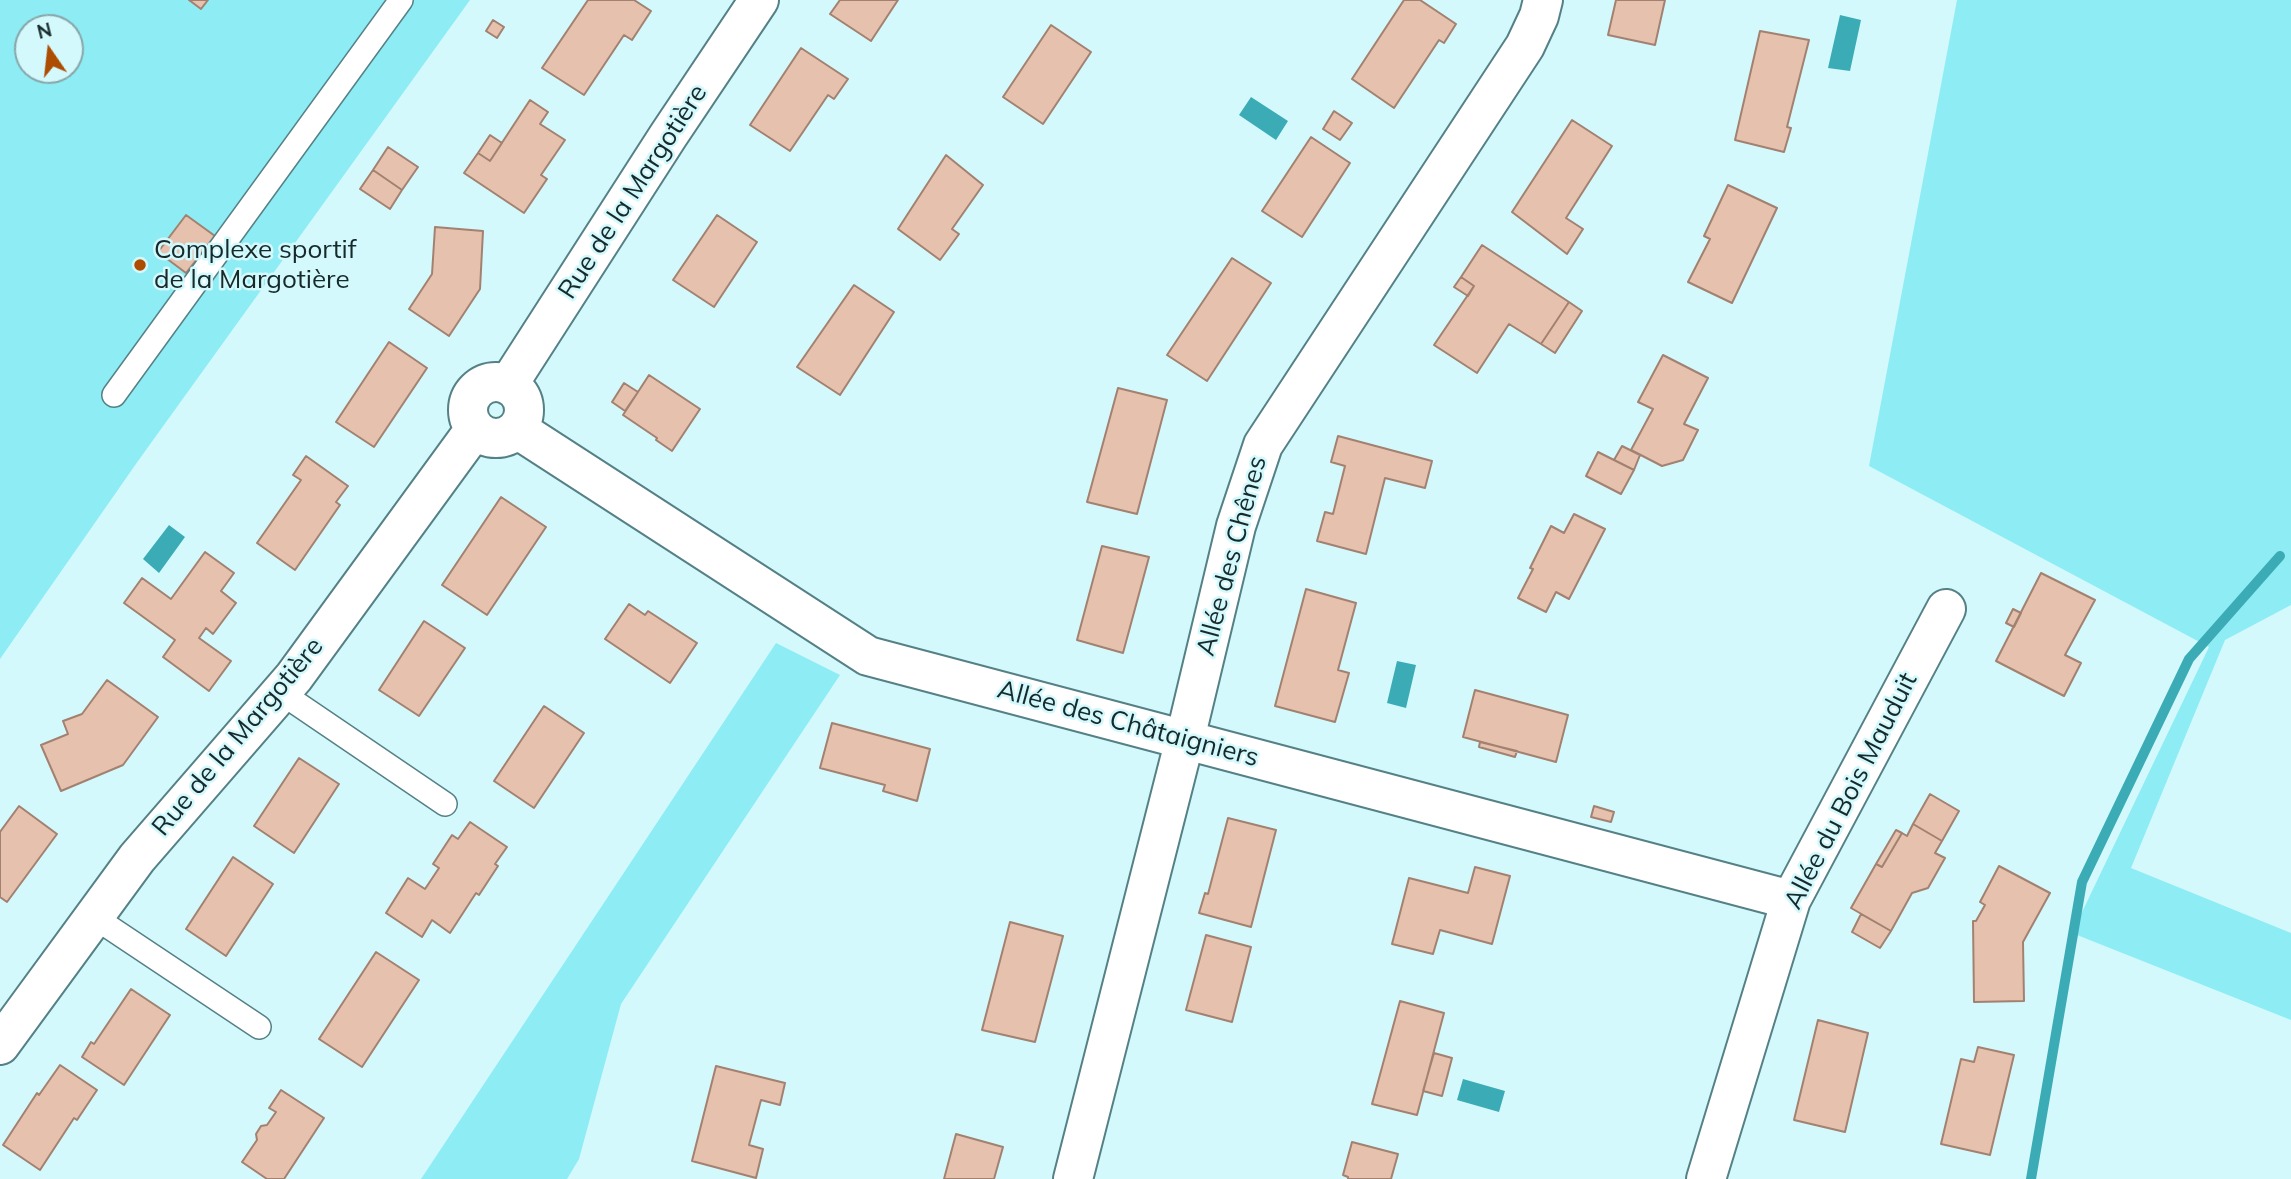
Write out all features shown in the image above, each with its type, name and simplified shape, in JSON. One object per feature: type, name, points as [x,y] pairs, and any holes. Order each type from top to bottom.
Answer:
[{"type":"street","name":"Rue de la Margotière","points":[[508,384],[759,0]]},
{"type":"street","name":"Allée des Chênes","points":[[1073,1179],[1185,739],[1236,526],[1263,445],[1525,46],[1544,0]]},
{"type":"street","points":[[490,383],[508,384],[522,398],[524,416],[517,429],[506,437],[487,438],[475,429],[468,418],[467,409],[474,392],[481,386],[490,383]]},
{"type":"street","name":"Rue de la Margotière","points":[[0,1045],[136,858],[281,692],[475,429]]},
{"type":"street","name":"Allée des Châtaigniers","points":[[517,429],[868,656],[1791,900]]},
{"type":"street","name":"Allée du Bois Mauduit","points":[[1706,1179],[1791,900],[1946,609]]},
{"type":"lane","points":[[114,394],[401,0]]},
{"type":"lane","points":[[281,692],[444,804]]},
{"type":"lane","points":[[94,917],[259,1027]]},
{"type":"shaded area","name":"Complexe sportif de la Margotière","points":[[0,0],[470,0],[138,461],[0,659]]},
{"type":"shaded area","points":[[1957,0],[2291,0],[2291,605],[2225,640],[2131,868],[2291,933],[2291,1020],[2072,933],[2209,647],[1869,466]]},
{"type":"shaded area","points":[[1840,15],[1861,20],[1850,71],[1828,68]]},
{"type":"shaded area","points":[[1251,97],[1288,121],[1276,140],[1239,115]]},
{"type":"shaded area","points":[[169,525],[185,537],[159,573],[143,559]]},
{"type":"shaded area","points":[[776,643],[840,675],[621,1004],[579,1159],[567,1179],[421,1179]]},
{"type":"shaded area","points":[[1397,661],[1416,665],[1406,708],[1387,703]]},
{"type":"shaded area","points":[[1463,1079],[1505,1091],[1499,1112],[1457,1100]]},
{"type":"building","points":[[189,0],[208,0],[201,9]]},
{"type":"building","points":[[588,0],[634,0],[651,11],[632,40],[624,35],[584,95],[542,68]]},
{"type":"building","points":[[840,0],[898,0],[871,41],[830,14]]},
{"type":"building","points":[[1404,0],[1420,0],[1456,24],[1444,43],[1439,40],[1394,108],[1352,79]]},
{"type":"building","points":[[1616,0],[1665,0],[1655,45],[1608,35]]},
{"type":"building","points":[[493,20],[504,27],[497,38],[486,31]]},
{"type":"building","points":[[1051,25],[1091,52],[1043,124],[1003,97]]},
{"type":"building","points":[[1760,31],[1809,40],[1787,127],[1791,128],[1784,152],[1735,140]]},
{"type":"building","points":[[801,48],[848,79],[834,99],[828,95],[790,151],[750,125]]},
{"type":"building","points":[[530,100],[548,112],[540,124],[565,140],[541,175],[547,179],[524,213],[464,173],[478,153],[490,161]]},
{"type":"building","points":[[1334,111],[1352,123],[1340,140],[1323,129]]},
{"type":"building","points":[[1572,120],[1612,146],[1566,218],[1583,229],[1567,254],[1512,212]]},
{"type":"building","points":[[490,135],[502,143],[490,161],[478,153]]},
{"type":"building","points":[[1311,137],[1350,163],[1302,237],[1262,211]]},
{"type":"building","points":[[388,147],[418,167],[402,190],[373,170]]},
{"type":"building","points":[[946,155],[983,185],[952,229],[959,234],[940,260],[898,229]]},
{"type":"building","points":[[373,170],[402,190],[390,209],[360,189]]},
{"type":"building","points":[[1728,185],[1777,208],[1732,303],[1688,282],[1710,239],[1704,236]]},
{"type":"building","points":[[186,215],[215,236],[186,273],[158,252]]},
{"type":"building","points":[[717,215],[757,242],[714,307],[673,280]]},
{"type":"building","points":[[435,227],[483,231],[480,289],[449,336],[409,309],[432,274]]},
{"type":"building","points":[[1482,245],[1569,302],[1541,344],[1509,324],[1477,373],[1434,345],[1474,286],[1461,277]]},
{"type":"building","points":[[1232,258],[1271,283],[1207,381],[1167,355]]},
{"type":"building","points":[[1461,277],[1474,286],[1468,296],[1454,287]]},
{"type":"building","points":[[854,285],[894,312],[840,395],[797,367]]},
{"type":"building","points":[[1569,302],[1582,311],[1555,353],[1541,344]]},
{"type":"building","points":[[389,342],[427,368],[374,447],[336,422]]},
{"type":"building","points":[[1663,355],[1708,378],[1684,424],[1698,430],[1683,460],[1662,466],[1631,450],[1653,409],[1638,402]]},
{"type":"building","points":[[649,375],[700,409],[672,451],[623,415]]},
{"type":"building","points":[[624,383],[638,392],[625,411],[612,402]]},
{"type":"building","points":[[1118,388],[1167,400],[1137,514],[1087,502]]},
{"type":"building","points":[[1338,436],[1432,461],[1425,488],[1385,478],[1366,554],[1317,541],[1325,512],[1333,514],[1345,466],[1331,462]]},
{"type":"building","points":[[1622,446],[1640,455],[1634,470],[1614,460]]},
{"type":"building","points":[[1598,452],[1634,470],[1621,494],[1586,476]]},
{"type":"building","points":[[306,456],[348,486],[336,502],[340,505],[295,570],[257,543],[301,480],[293,475]]},
{"type":"building","points":[[501,497],[546,527],[487,615],[442,585]]},
{"type":"building","points":[[1574,514],[1605,529],[1569,599],[1556,592],[1546,612],[1518,598],[1551,526],[1564,533]]},
{"type":"building","points":[[1102,546],[1149,557],[1123,653],[1077,640]]},
{"type":"building","points":[[205,552],[234,573],[221,591],[236,603],[213,634],[206,628],[199,638],[231,661],[209,691],[163,657],[175,640],[124,603],[142,578],[171,599]]},
{"type":"building","points":[[2041,573],[2095,600],[2065,655],[2081,663],[2064,696],[1996,661]]},
{"type":"building","points":[[1306,589],[1356,603],[1338,670],[1349,673],[1335,722],[1275,706]]},
{"type":"building","points":[[629,604],[645,615],[648,611],[697,643],[670,683],[605,639]]},
{"type":"building","points":[[2013,609],[2021,613],[2014,627],[2006,623]]},
{"type":"building","points":[[424,621],[465,648],[419,716],[379,690]]},
{"type":"building","points":[[107,680],[158,717],[123,765],[61,791],[41,745],[68,734],[63,721],[82,714]]},
{"type":"building","points":[[1475,690],[1568,715],[1556,762],[1463,737]]},
{"type":"building","points":[[544,706],[584,733],[534,808],[494,781]]},
{"type":"building","points":[[832,723],[930,749],[917,801],[883,791],[885,785],[820,768]]},
{"type":"building","points":[[1480,742],[1517,751],[1515,757],[1479,747]]},
{"type":"building","points":[[299,758],[339,784],[294,853],[254,826]]},
{"type":"building","points":[[1930,794],[1959,811],[1942,841],[1913,824]]},
{"type":"building","points":[[19,806],[57,834],[7,902],[0,897],[0,832]]},
{"type":"building","points":[[1594,806],[1614,812],[1611,822],[1591,817]]},
{"type":"building","points":[[1228,818],[1276,830],[1251,927],[1199,913],[1205,893],[1208,894]]},
{"type":"building","points":[[470,822],[507,847],[479,895],[476,893],[450,933],[432,920],[422,937],[386,913],[408,878],[425,889],[439,868],[433,864],[452,835],[458,839]]},
{"type":"building","points":[[1913,824],[1942,841],[1935,853],[1945,858],[1928,888],[1912,893],[1891,931],[1851,908],[1876,864],[1882,867],[1902,833],[1907,836]]},
{"type":"building","points":[[1896,830],[1902,833],[1882,867],[1876,864]]},
{"type":"building","points":[[233,857],[273,884],[226,956],[186,929]]},
{"type":"building","points":[[1999,866],[2050,893],[2023,942],[2024,1001],[1974,1002],[1973,921],[1976,921],[1985,905],[1980,902]]},
{"type":"building","points":[[1475,867],[1510,876],[1492,944],[1440,930],[1433,954],[1392,944],[1409,878],[1468,893]]},
{"type":"building","points":[[1861,914],[1891,931],[1880,948],[1852,932]]},
{"type":"building","points":[[1010,922],[1063,936],[1035,1042],[982,1030]]},
{"type":"building","points":[[1206,935],[1251,947],[1232,1022],[1186,1010]]},
{"type":"building","points":[[376,952],[419,980],[362,1067],[319,1039]]},
{"type":"building","points":[[131,989],[170,1015],[124,1085],[82,1057],[91,1042],[94,1044]]},
{"type":"building","points":[[1400,1001],[1444,1013],[1417,1115],[1372,1104]]},
{"type":"building","points":[[1818,1020],[1868,1033],[1845,1132],[1794,1120]]},
{"type":"building","points":[[1978,1047],[2014,1055],[1990,1155],[1941,1144],[1961,1059],[1974,1062]]},
{"type":"building","points":[[1434,1053],[1452,1058],[1442,1096],[1423,1091]]},
{"type":"building","points":[[60,1065],[97,1090],[77,1120],[74,1118],[40,1170],[3,1145],[37,1093],[39,1095]]},
{"type":"building","points":[[716,1066],[785,1083],[780,1105],[761,1100],[749,1145],[763,1149],[756,1178],[692,1161]]},
{"type":"building","points":[[281,1090],[324,1118],[284,1179],[267,1179],[242,1162],[257,1140],[256,1134],[261,1126],[267,1125],[276,1112],[269,1108]]},
{"type":"building","points":[[956,1134],[1003,1147],[994,1179],[944,1179]]},
{"type":"building","points":[[1352,1142],[1398,1154],[1391,1179],[1348,1179],[1343,1175]]},
{"type":"waterway","points":[[2031,1179],[2082,882],[2189,659],[2280,556]]},
{"type":"place","name":"Complexe sportif de la Margotière","points":[[140,265]]}]
